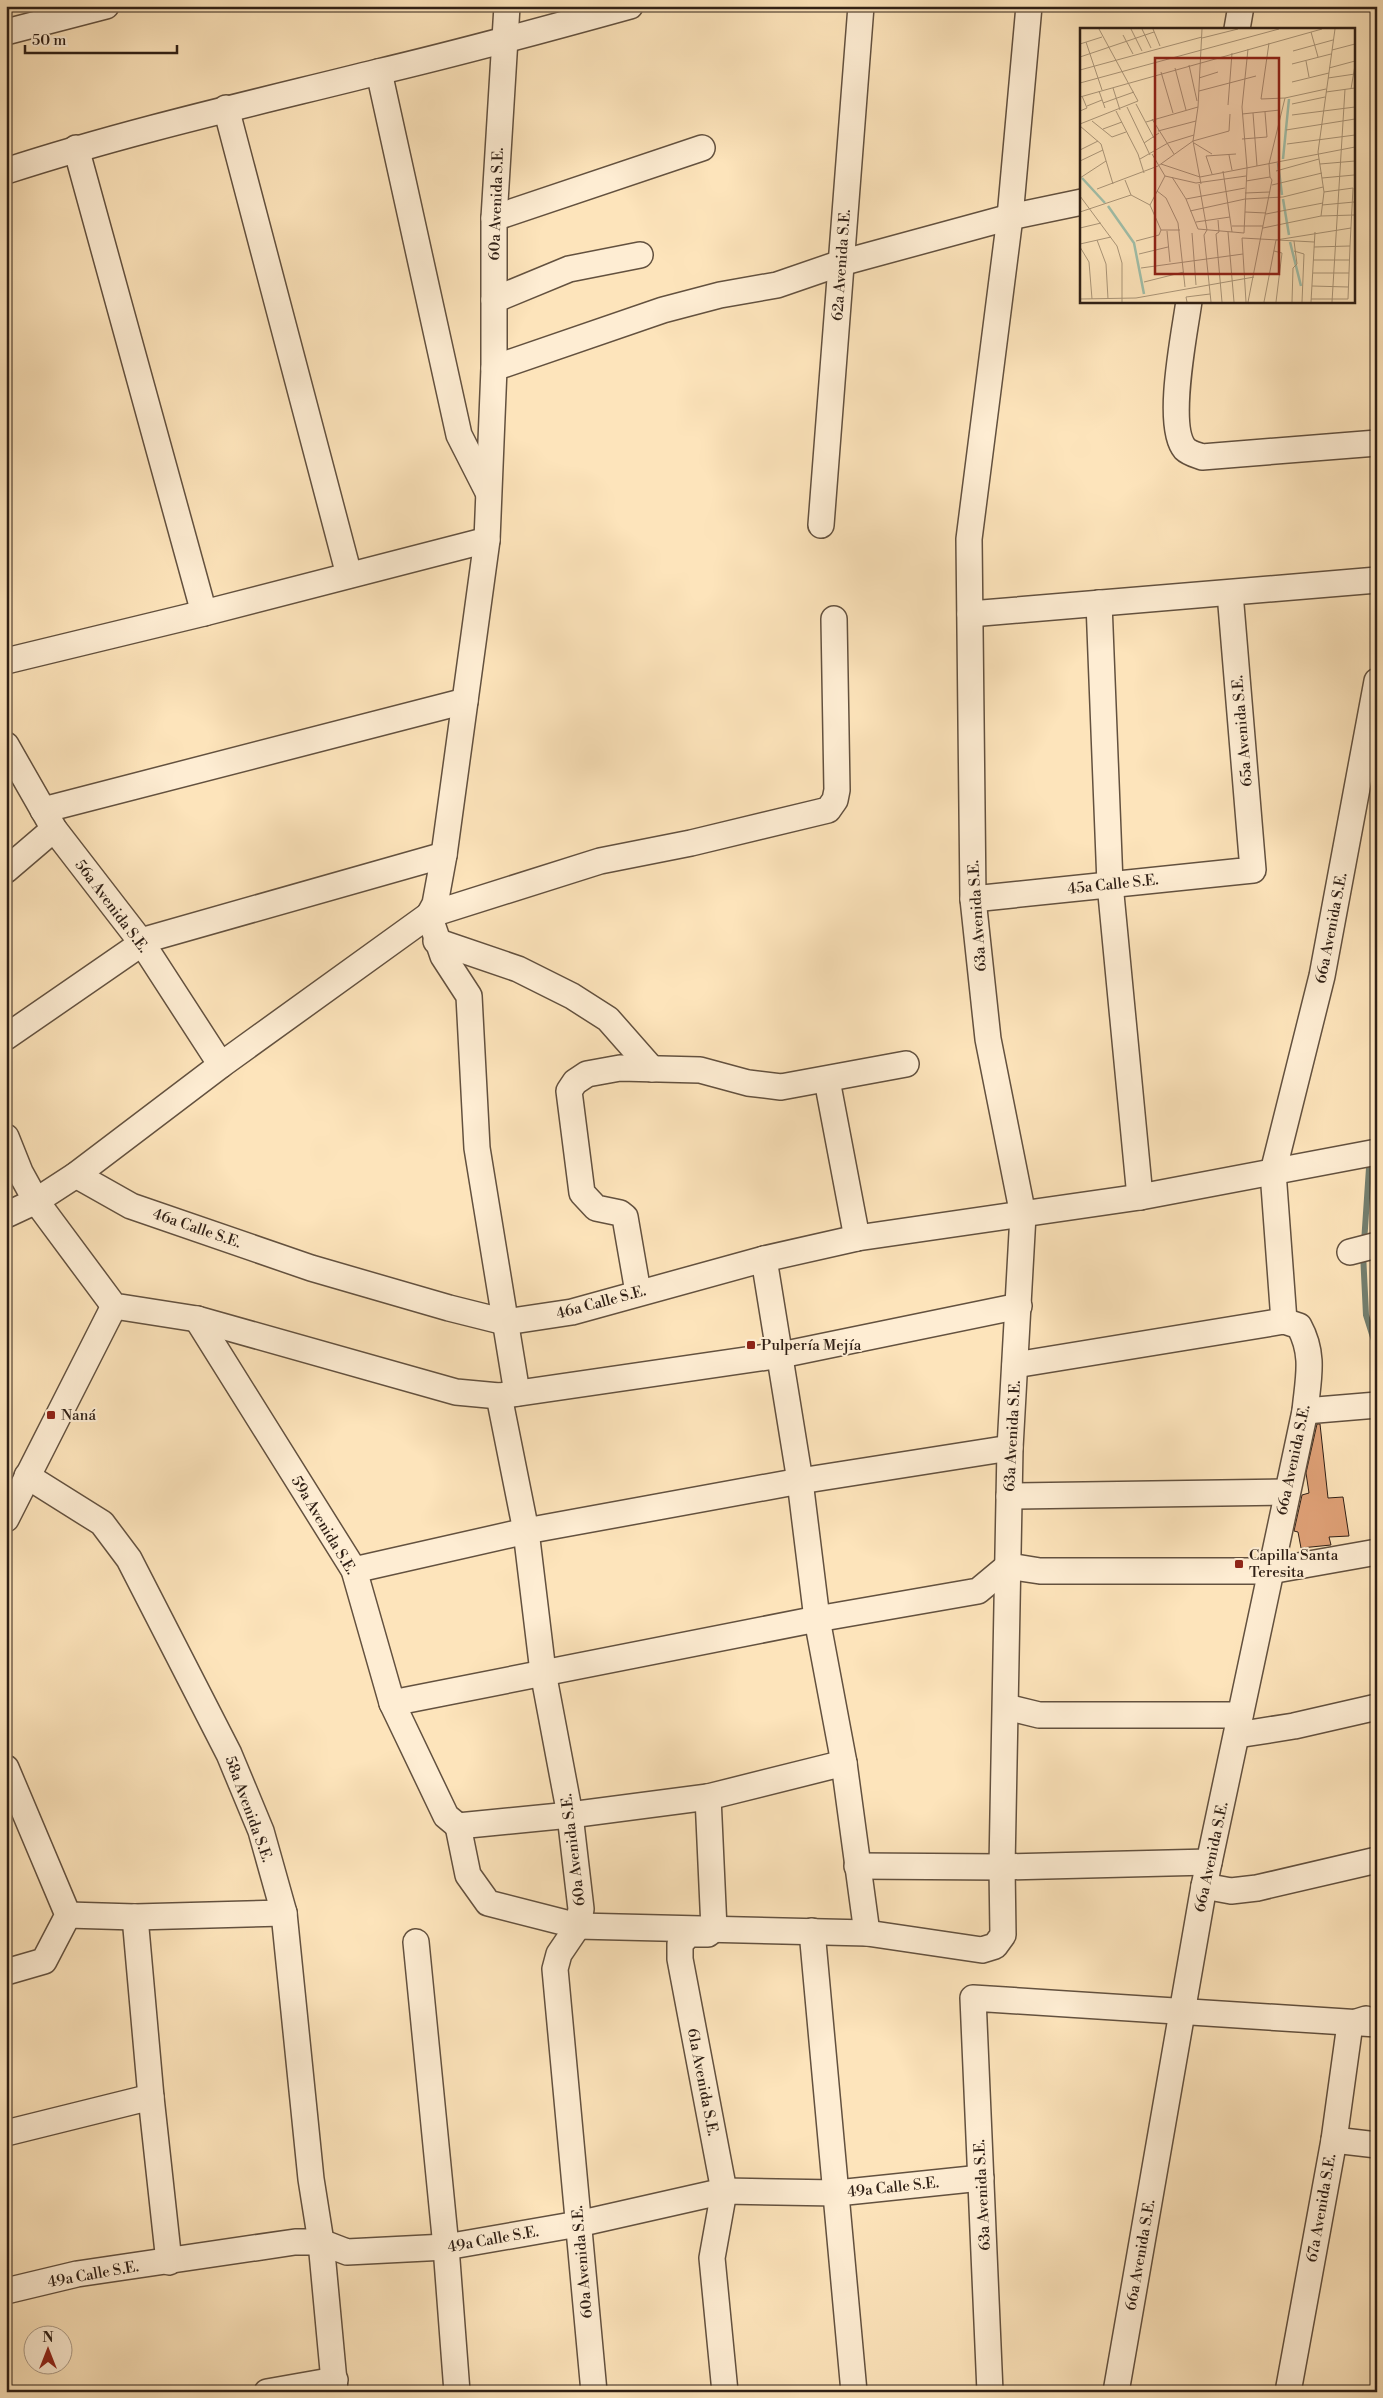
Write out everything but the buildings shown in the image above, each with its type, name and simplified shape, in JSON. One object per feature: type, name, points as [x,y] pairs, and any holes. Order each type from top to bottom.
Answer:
[{"type":"street","points":[[6,32],[106,6]]},
{"type":"street","name":"60a Avenida S.E.","points":[[507,6],[494,218],[494,368],[487,540],[444,855],[435,904],[429,915],[436,941],[443,956],[469,996],[477,1148],[505,1322],[508,1394],[543,1672],[570,1815],[581,1909],[578,1926],[559,1954],[555,1969],[594,2392]]},
{"type":"street","points":[[6,170],[76,148],[226,108],[379,72],[630,6]]},
{"type":"street","name":"62a Avenida S.E.","points":[[821,524],[861,6]]},
{"type":"street","name":"63a Avenida S.E.","points":[[714,1929],[867,1934],[982,1950],[995,1946],[1003,1934],[1002,1867],[1010,1448],[1023,1215],[988,1039],[973,899],[969,539],[1010,217],[1029,6]]},
{"type":"street","points":[[1237,28],[1241,6]]},
{"type":"street","points":[[379,72],[459,435],[488,492]]},
{"type":"street","points":[[226,108],[350,575]]},
{"type":"street","points":[[76,148],[204,613]]},
{"type":"street","points":[[494,218],[702,148]]},
{"type":"street","points":[[494,368],[663,310],[720,295],[776,285],[841,263],[1010,217],[1080,202]]},
{"type":"street","points":[[494,300],[569,269],[640,255]]},
{"type":"street","points":[[1189,302],[1178,379],[1176,419],[1179,439],[1186,449],[1202,458],[1377,443]]},
{"type":"street","points":[[6,661],[204,613],[487,540]]},
{"type":"street","points":[[970,614],[1377,580]]},
{"type":"street","name":"65a Avenida S.E.","points":[[1230,593],[1253,870]]},
{"type":"street","points":[[1099,603],[1110,884],[1140,1196]]},
{"type":"street","points":[[6,1215],[36,1201],[76,1175],[221,1065],[429,915],[600,861],[691,843],[828,810],[835,800],[837,790],[834,619]]},
{"type":"street","name":"66a Avenida S.E.","points":[[1116,2392],[1204,1886],[1305,1411],[1310,1355],[1307,1341],[1291,1324],[1272,1172],[1322,976],[1377,680]]},
{"type":"street","points":[[6,870],[48,819],[465,701]]},
{"type":"street","name":"56a Avenida S.E.","points":[[6,744],[48,819],[142,943],[221,1065]]},
{"type":"street","points":[[6,1037],[148,939],[444,855]]},
{"type":"street","name":"45a Calle S.E.","points":[[973,899],[1253,870]]},
{"type":"street","points":[[436,941],[518,969],[572,996],[608,1020],[652,1068]]},
{"type":"street","points":[[638,1292],[625,1217],[620,1213],[596,1208],[582,1193],[569,1091],[575,1082],[587,1074],[620,1068],[652,1068],[700,1070],[748,1083],[781,1087],[906,1064]]},
{"type":"street","points":[[826,1080],[857,1238]]},
{"type":"street","points":[[6,1137],[20,1172],[36,1201],[114,1306],[197,1319],[456,1392],[508,1394],[780,1355],[1019,1306]]},
{"type":"street","name":"46a Calle S.E.","points":[[76,1175],[131,1206],[292,1261],[449,1308],[505,1322],[572,1312],[638,1292],[764,1259],[857,1238],[1023,1215],[1140,1196],[1377,1152]]},
{"type":"street","points":[[1350,1252],[1377,1245]]},
{"type":"street","points":[[764,1259],[800,1481],[817,1619],[844,1763],[867,1934]]},
{"type":"street","points":[[6,1519],[114,1306]]},
{"type":"street","name":"59a Avenida S.E.","points":[[197,1319],[354,1570],[392,1703],[446,1816],[458,1826]]},
{"type":"street","points":[[1015,1366],[1291,1324]]},
{"type":"street","points":[[1305,1411],[1377,1405]]},
{"type":"street","points":[[354,1570],[526,1531],[800,1481],[1010,1448]]},
{"type":"street","name":"58a Avenida S.E.","points":[[27,1476],[102,1523],[129,1559],[229,1754],[260,1831],[284,1913],[311,2179],[322,2242],[335,2386]]},
{"type":"street","points":[[1009,1496],[1287,1492]]},
{"type":"street","points":[[392,1703],[817,1619],[978,1591],[1008,1566],[1040,1571],[1270,1571],[1377,1552]]},
{"type":"street","points":[[1006,1707],[1039,1715],[1294,1726],[1377,1707]]},
{"type":"street","points":[[708,1797],[714,1929],[578,1926],[488,1903],[468,1875],[458,1826],[570,1815],[708,1797],[844,1763]]},
{"type":"street","points":[[6,1768],[68,1914]]},
{"type":"street","points":[[1204,1886],[1231,1890],[1257,1888],[1377,1860]]},
{"type":"street","points":[[858,1866],[1002,1867],[1209,1862]]},
{"type":"street","points":[[68,1914],[135,1917],[284,1913]]},
{"type":"street","points":[[6,1972],[44,1961],[68,1914]]},
{"type":"street","points":[[135,1917],[151,2097],[169,2262]]},
{"type":"street","name":"61a Avenida S.E.","points":[[714,1929],[708,1934],[689,1934],[680,1944],[680,1958],[724,2191],[712,2258],[725,2392]]},
{"type":"street","points":[[812,1932],[854,2392]]},
{"type":"street","points":[[416,1942],[446,2247],[457,2392]]},
{"type":"street","name":"63a Avenida S.E.","points":[[990,2392],[973,1998],[1182,2012]]},
{"type":"street","points":[[1182,2012],[1350,2024],[1377,2024]]},
{"type":"street","points":[[1350,2024],[1377,2016]]},
{"type":"street","name":"67a Avenida S.E.","points":[[1288,2392],[1334,2140],[1350,2024]]},
{"type":"street","points":[[6,2133],[151,2097]]},
{"type":"street","points":[[1334,2140],[1377,2145]]},
{"type":"street","name":"49a Calle S.E.","points":[[6,2291],[77,2274],[295,2242],[322,2242],[347,2252],[446,2247],[578,2224],[724,2191],[837,2193],[981,2178]]},
{"type":"street","points":[[267,2392],[335,2386]]},
{"type":"waterway","points":[[1364,1243],[1369,1168]]},
{"type":"waterway","points":[[1363,1253],[1366,1315],[1377,1350]]},
{"type":"place","name":"Pulpería Mejía","points":[[751,1345]]},
{"type":"place","name":"Naná","points":[[51,1415]]},
{"type":"place","name":"Capilla Santa Teresita","points":[[1239,1564]]}]
